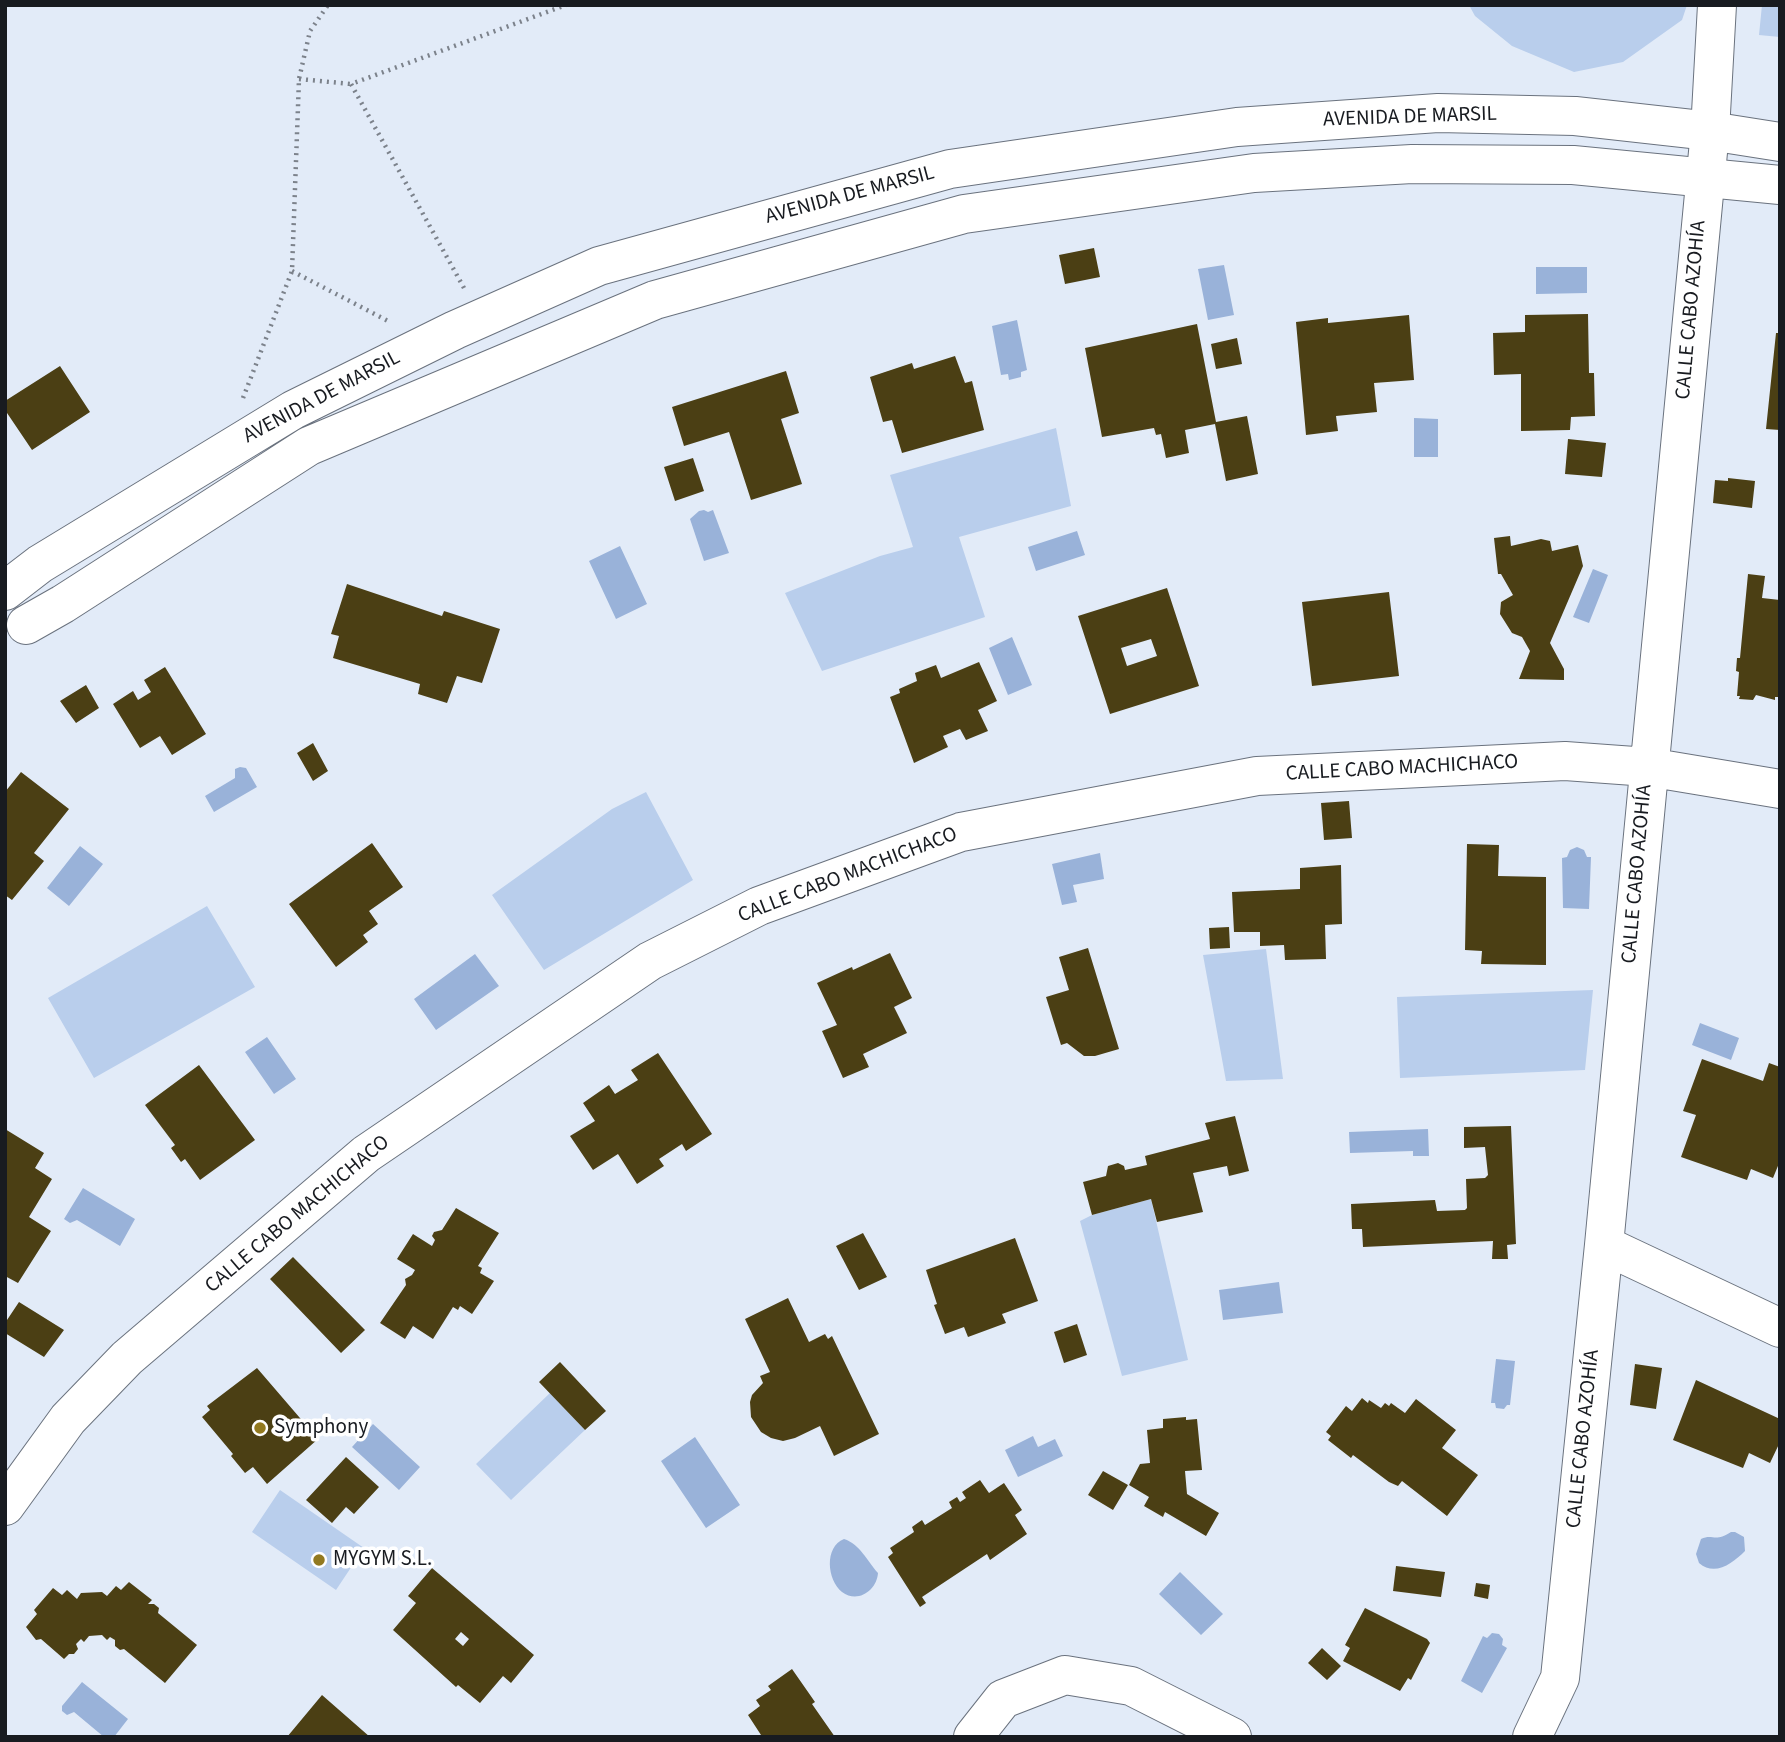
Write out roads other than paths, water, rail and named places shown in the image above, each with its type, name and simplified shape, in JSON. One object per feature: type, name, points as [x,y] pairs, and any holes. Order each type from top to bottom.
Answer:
[{"type":"street","name":"CALLE CABO AZOHÍA","points":[[1532,1737],[1560,1678],[1710,131],[1717,5]]},
{"type":"street","name":"AVENIDA DE MARSIL","points":[[10,615],[40,564],[293,410],[429,342],[599,266],[790,212],[964,167],[1237,127],[1438,113],[1576,116],[1780,142]]},
{"type":"street","name":"AVENIDA DE MARSIL","points":[[10,615],[63,604],[309,446],[655,300],[964,214],[1254,173],[1412,164],[1573,165],[1780,186]]},
{"type":"street","name":"CALLE CABO MACHICHACO","points":[[5,1506],[68,1419],[127,1358],[366,1154],[650,961],[759,906],[961,832],[1257,776],[1565,761],[1648,767],[1780,789]]},
{"type":"street","points":[[1604,1245],[1780,1328]]},
{"type":"street","points":[[974,1737],[1003,1699],[1065,1675],[1130,1686],[1232,1737]]},
{"type":"place","name":"Symphony","points":[[260,1428]]},
{"type":"place","name":"MYGYM S.L.","points":[[319,1560]]}]
